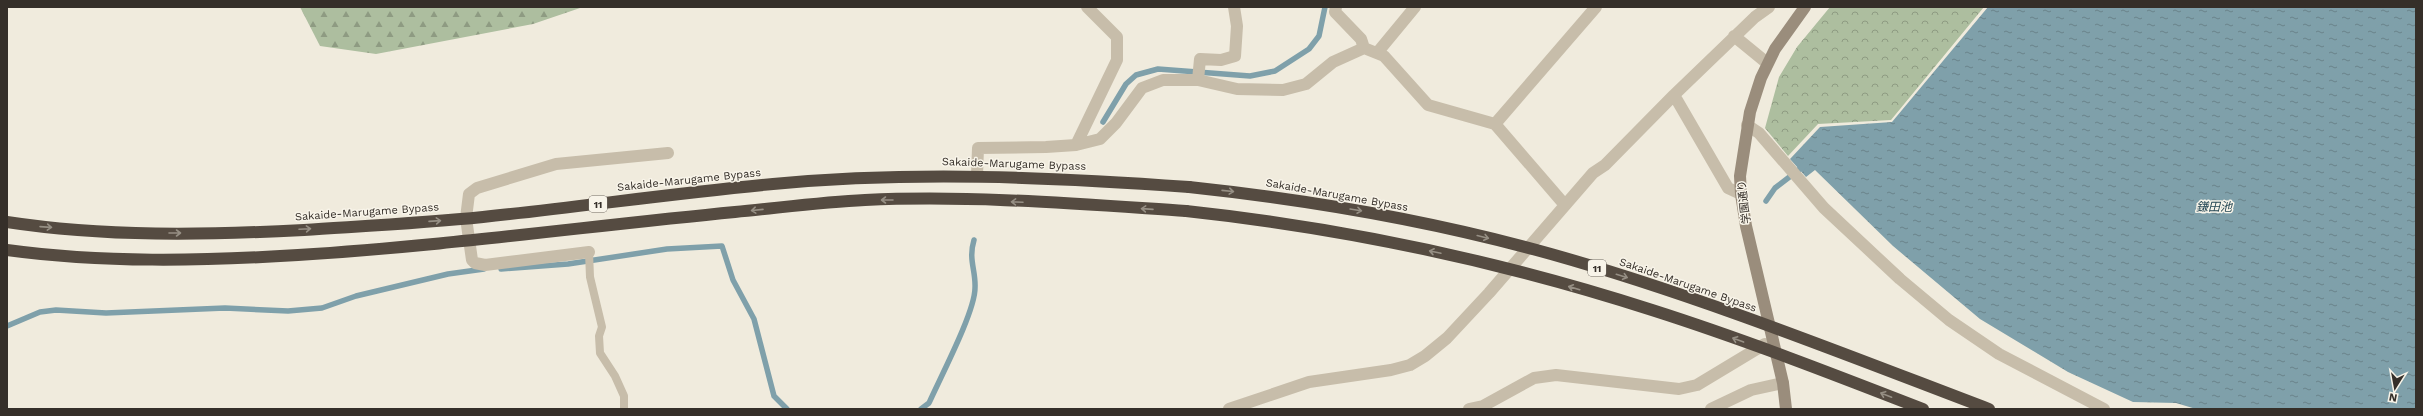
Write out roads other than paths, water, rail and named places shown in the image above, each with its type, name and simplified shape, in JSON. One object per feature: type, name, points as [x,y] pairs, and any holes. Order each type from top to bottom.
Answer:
[{"type":"highway","name":"Sakaide-Marugame Bypass","points":[[7,222],[34,226],[142,233],[248,233],[466,218],[773,184],[874,176],[977,175],[1072,178],[1189,186],[1259,194],[1362,211],[1550,254],[1662,288],[1829,348],[1989,409]]},
{"type":"highway","name":"11","points":[[7,250],[35,254],[137,260],[243,258],[469,242],[630,222],[865,200],[1068,203],[1186,212],[1254,218],[1355,235],[1463,258],[1539,278],[1652,310],[1821,370],[1922,409]]},
{"type":"street","points":[[1076,145],[1118,60],[1116,37],[1087,7]]},
{"type":"street","points":[[1199,74],[1200,59],[1222,60],[1235,56],[1237,26],[1234,7]]},
{"type":"street","points":[[1336,7],[1335,12],[1361,39],[1364,48]]},
{"type":"street","points":[[1377,53],[1415,7]]},
{"type":"street","points":[[1495,124],[1596,7]]},
{"type":"street","points":[[1229,409],[1309,382],[1391,370],[1410,365],[1425,356],[1447,338],[1489,293],[1564,204],[1734,36],[1769,7]]},
{"type":"street","name":"学園通り","points":[[1786,409],[1783,383],[1772,341],[1740,194],[1743,148],[1747,125],[1767,63],[1805,7]]},
{"type":"street","points":[[1734,36],[1767,63]]},
{"type":"street","points":[[977,175],[978,148],[1046,148],[1076,145],[1100,139],[1116,124],[1142,88],[1163,80],[1199,74],[1238,89],[1283,90],[1306,84],[1333,62],[1364,48],[1384,56],[1428,105],[1495,124],[1564,204]]},
{"type":"street","points":[[1674,94],[1728,188],[1740,194]]},
{"type":"street","points":[[1747,125],[1760,133],[1824,208],[1861,244],[1949,320],[1998,354],[2104,409]]},
{"type":"street","points":[[590,258],[485,264],[475,263],[472,260],[466,218],[469,194],[477,188],[556,164],[668,153]]},
{"type":"street","points":[[1469,409],[1483,406],[1534,378],[1556,375],[1679,389],[1697,385],[1760,345],[1772,341]]},
{"type":"street","points":[[1711,409],[1751,390],[1783,383]]},
{"type":"lane","points":[[590,258],[590,277],[602,327],[599,336],[600,353],[615,376],[624,396],[624,409]]},
{"type":"water","name":"鎌田池","points":[[1988,7],[2416,7],[2416,409],[2196,409],[2176,403],[2133,402],[2068,372],[1980,319],[1893,246],[1815,170],[1806,177],[1790,159],[1820,127],[1892,122]]},
{"type":"waterway","points":[[1103,122],[1126,84],[1136,75],[1158,69],[1250,76],[1275,71],[1309,49],[1319,36],[1325,7]]},
{"type":"waterway","points":[[1766,201],[1775,188],[1805,165]]},
{"type":"waterway","points":[[921,409],[929,403],[969,313],[975,288],[972,259],[972,247],[974,240]]},
{"type":"waterway","points":[[501,269],[568,264],[667,249],[722,246],[733,280],[754,319],[774,396],[787,409]]},
{"type":"waterway","points":[[7,326],[40,312],[56,310],[106,313],[225,308],[288,311],[322,308],[356,296],[448,274],[484,269]]}]
